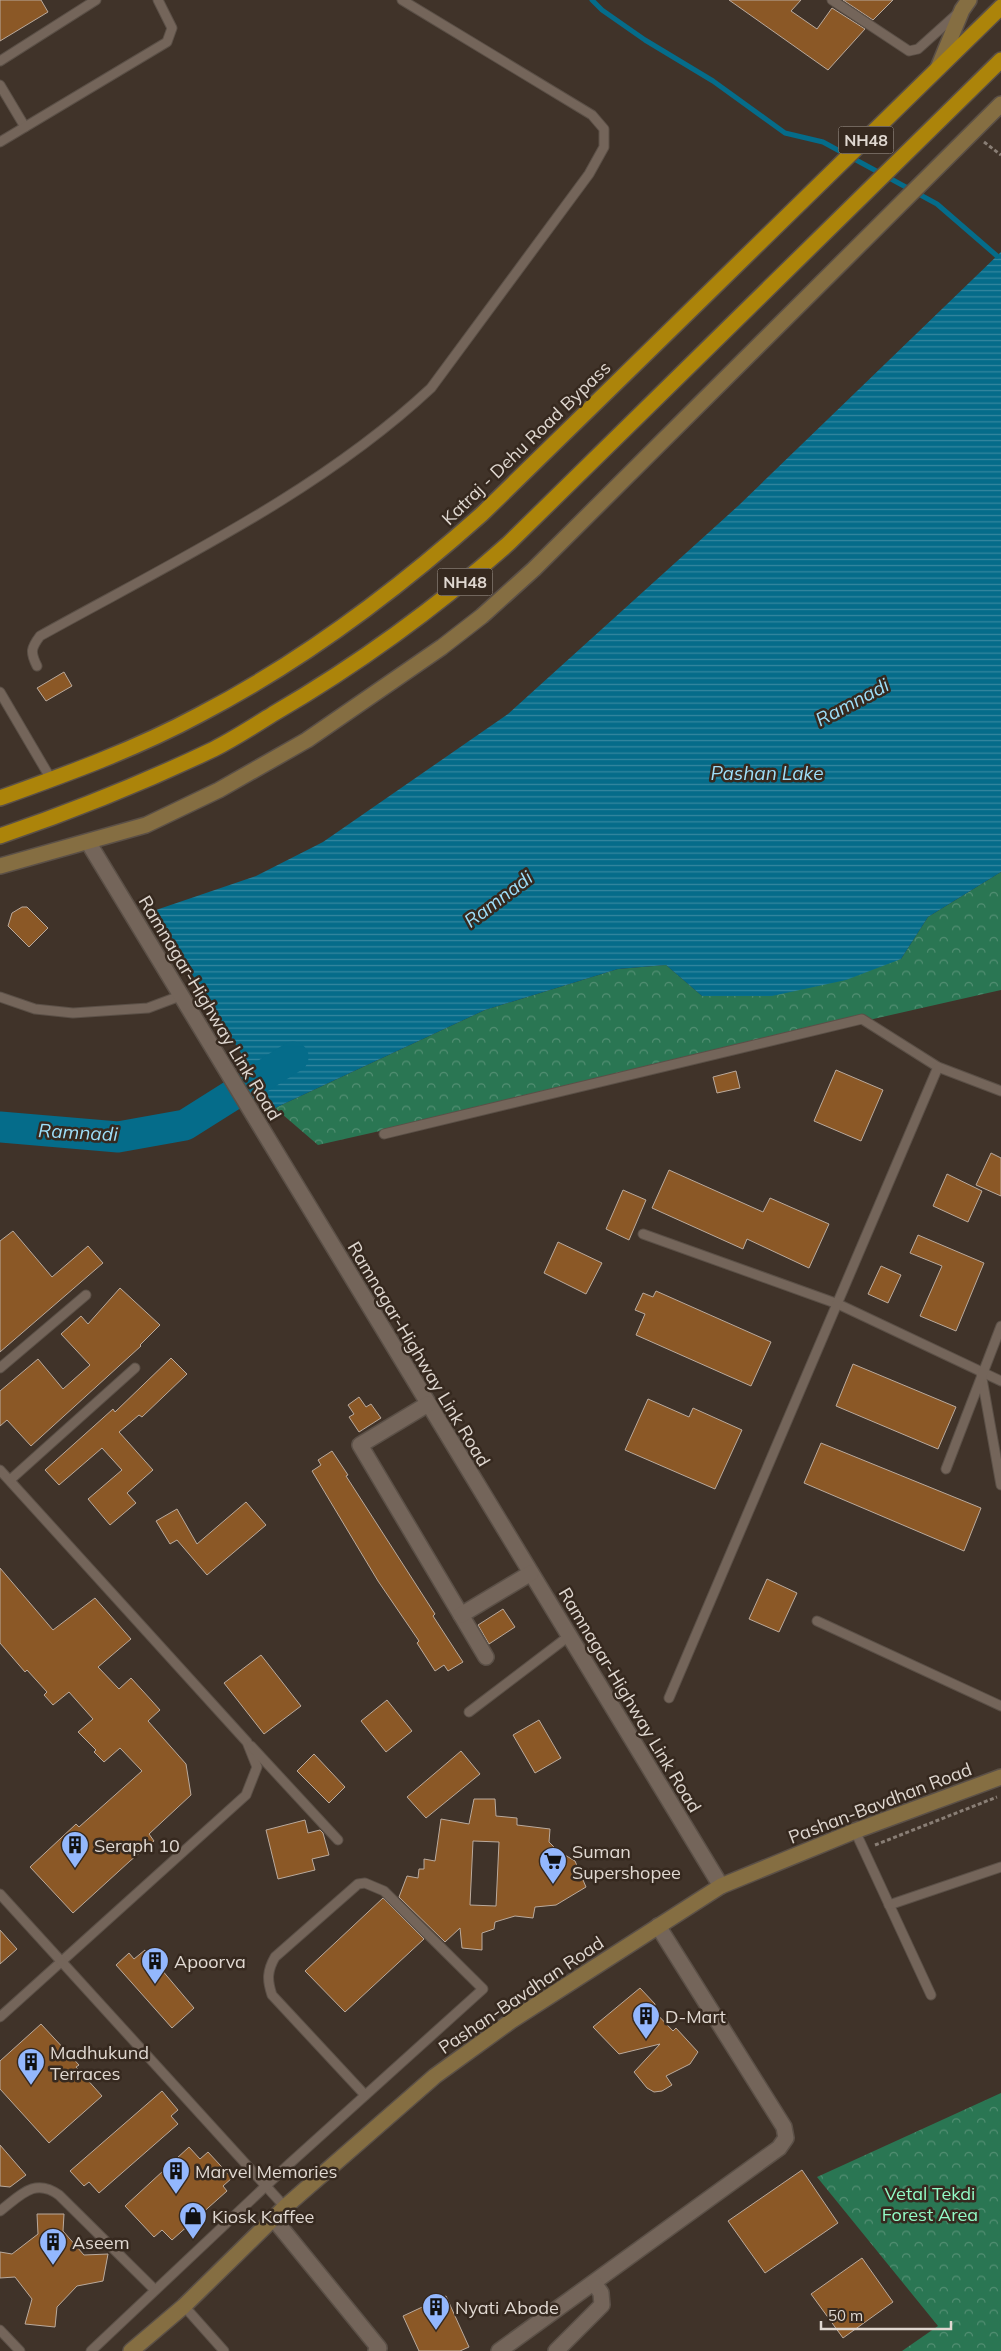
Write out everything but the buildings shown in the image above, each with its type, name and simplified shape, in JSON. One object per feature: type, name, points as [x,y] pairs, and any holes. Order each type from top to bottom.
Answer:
[{"type":"highway","name":"Katraj - Dehu Road Bypass","points":[[0,798],[111,756],[199,716],[299,657],[433,558],[482,514],[937,72],[1001,7]]},
{"type":"highway","name":"NH48","points":[[0,836],[125,789],[216,748],[319,688],[419,618],[458,588],[508,542],[848,212],[1001,60]]},
{"type":"street","points":[[937,72],[966,5]]},
{"type":"street","points":[[0,866],[146,825],[220,790],[306,740],[434,652],[482,616],[534,569],[1001,104]]},
{"type":"street","name":"Ramnagar-Highway Link Road","points":[[88,842],[720,1886]]},
{"type":"street","points":[[428,1404],[360,1445],[486,1657]]},
{"type":"street","points":[[461,1615],[531,1574]]},
{"type":"street","name":"Pashan-Bavdhan Road","points":[[131,2351],[184,2306],[285,2207],[435,2076],[511,2021],[720,1886],[855,1831],[1001,1777]]},
{"type":"street","points":[[499,2351],[779,2148],[786,2138],[784,2127],[658,1926]]},
{"type":"street","points":[[273,2218],[379,2348],[376,2351]]},
{"type":"street","points":[[556,2351],[602,2305],[601,2293],[594,2282]]},
{"type":"lane","points":[[0,61],[96,0]]},
{"type":"lane","points":[[0,142],[167,42],[172,28],[158,0]]},
{"type":"lane","points":[[37,666],[32,656],[31,648],[40,636],[268,510],[406,411],[431,388],[589,174],[604,147],[604,129],[592,115],[402,0]]},
{"type":"lane","points":[[832,0],[909,51],[918,49],[966,5]]},
{"type":"lane","points":[[0,85],[25,127]]},
{"type":"lane","points":[[0,692],[51,779]]},
{"type":"lane","points":[[0,997],[35,1009],[73,1013],[148,1008],[180,996]]},
{"type":"lane","points":[[384,1134],[862,1019],[938,1067],[1001,1091]]},
{"type":"lane","points":[[669,1698],[938,1067]]},
{"type":"lane","points":[[643,1234],[838,1304],[1001,1381]]},
{"type":"lane","points":[[0,1368],[86,1295]]},
{"type":"lane","points":[[946,1469],[981,1373],[1001,1326]]},
{"type":"lane","points":[[10,1480],[135,1368]]},
{"type":"lane","points":[[981,1373],[1001,1485]]},
{"type":"lane","points":[[0,1470],[338,1840]]},
{"type":"lane","points":[[816,1621],[1001,1706]]},
{"type":"lane","points":[[469,1712],[569,1636]]},
{"type":"lane","points":[[0,2017],[246,1795],[257,1767],[247,1742]]},
{"type":"lane","points":[[855,1831],[931,1995]]},
{"type":"lane","points":[[889,1905],[1001,1867]]},
{"type":"lane","points":[[91,2351],[365,2094],[482,1989],[384,1891],[365,1883],[358,1884],[275,1957],[269,1968],[268,1982],[272,1995],[365,2094]]},
{"type":"lane","points":[[0,1894],[285,2207]]},
{"type":"lane","points":[[0,2211],[28,2189],[50,2189],[59,2195],[155,2290]]},
{"type":"lane","points":[[184,2306],[224,2351]]},
{"type":"lane","points":[[0,2330],[20,2351]]},
{"type":"path","points":[[972,133],[1001,155]]},
{"type":"path","points":[[863,1849],[900,1837],[1001,1796]]},
{"type":"green space","points":[[1001,872],[1001,990],[318,1145],[275,1108],[485,1010],[618,969],[666,965],[702,996],[901,959],[928,917]]},
{"type":"green space","name":"Vetal Tekdi Forest Area","points":[[1001,2093],[1001,2351],[902,2351],[938,2326],[817,2177]]},
{"type":"water","name":"Pashan Lake","points":[[1001,252],[1001,872],[928,917],[901,959],[846,980],[772,996],[702,996],[666,965],[618,969],[485,1010],[275,1108],[153,911],[256,876],[323,842],[508,714],[738,506]]},
{"type":"waterway","points":[[592,0],[602,10],[645,40],[713,81],[785,133],[823,142],[937,204],[997,256]]},
{"type":"waterway","name":"Ramnadi","points":[[0,1127],[118,1137],[185,1125],[293,1057]]},
{"type":"place","name":"Seraph 10","points":[[75,1869]]},
{"type":"place","name":"Suman Supershopee","points":[[553,1885]]},
{"type":"place","name":"Apoorva","points":[[155,1985]]},
{"type":"place","name":"D-Mart","points":[[646,2040]]},
{"type":"place","name":"Madhukund Terraces","points":[[31,2086]]},
{"type":"place","name":"Marvel Memories","points":[[176,2195]]},
{"type":"place","name":"Kiosk Kaffee","points":[[193,2240]]},
{"type":"place","name":"Aseem","points":[[53,2266]]},
{"type":"place","name":"Nyati Abode","points":[[436,2331]]}]
